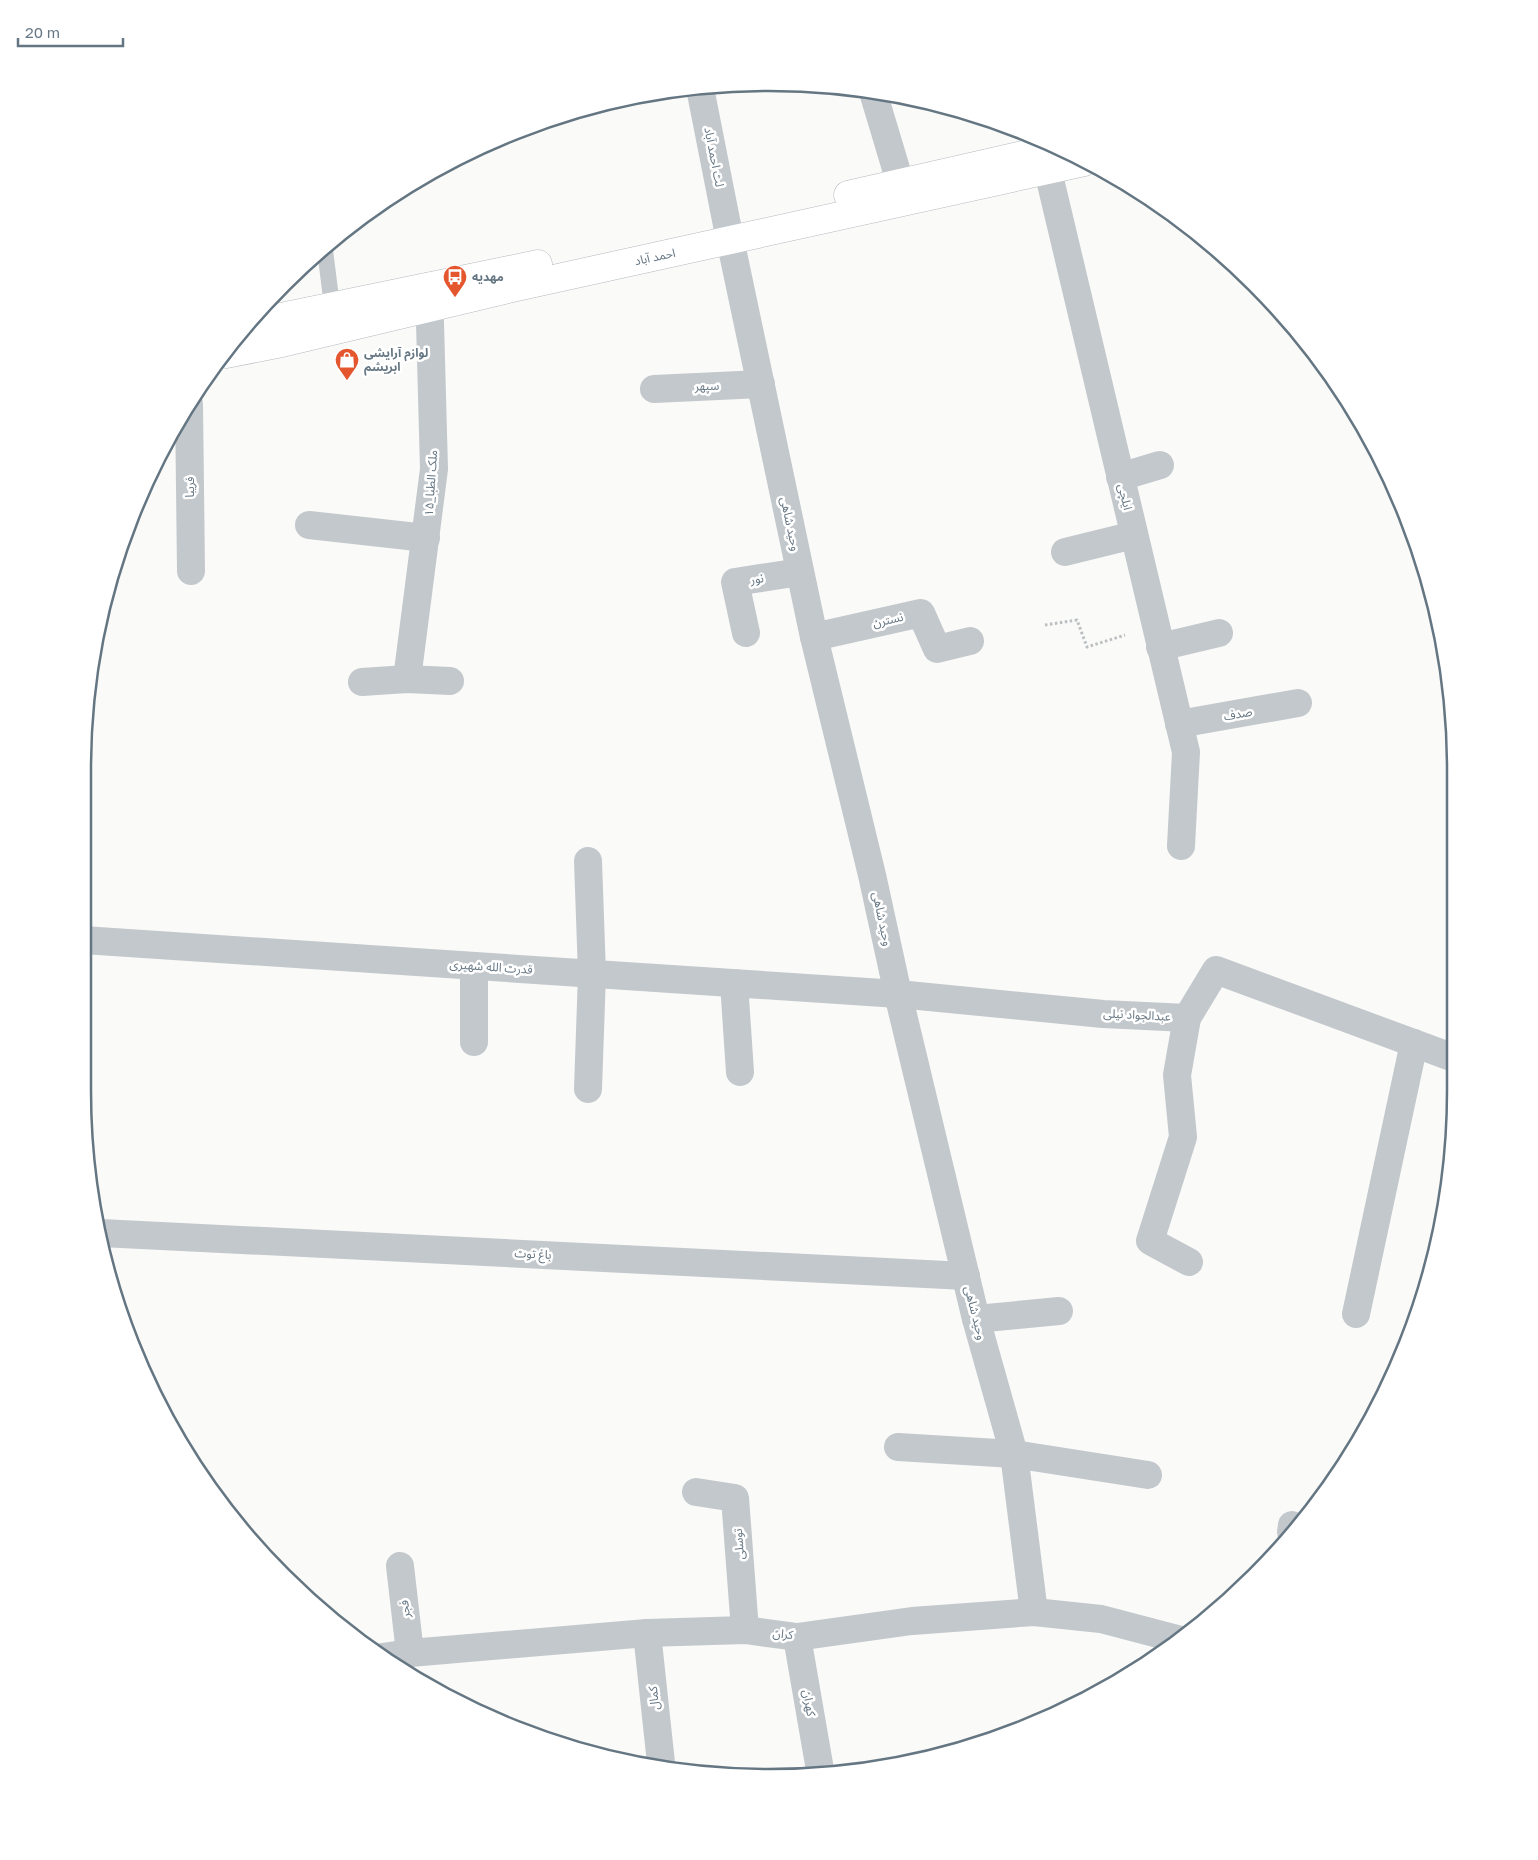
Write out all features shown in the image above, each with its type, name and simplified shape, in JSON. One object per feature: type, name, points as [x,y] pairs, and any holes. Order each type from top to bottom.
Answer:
[{"type":"main road","name":"احمد آباد","points":[[234,352],[282,343],[430,297],[728,233],[1048,156]]},
{"type":"main road","name":"احمد آباد","points":[[728,233],[900,182],[1048,156],[1063,159]]},
{"type":"main road","name":"احمد آباد","points":[[261,320],[332,306],[430,297]]},
{"type":"street","name":"لت احمد آباد","points":[[701,95],[728,233]]},
{"type":"street","points":[[875,100],[900,182]]},
{"type":"street","name":"ایلچی","points":[[1048,156],[1120,477],[1186,752],[1181,846]]},
{"type":"street","name":"وحید شاهی","points":[[728,233],[814,637],[976,1319],[1014,1454],[1034,1612]]},
{"type":"street","name":"۱۵_ملک الطبا","points":[[407,680],[434,469],[430,297]]},
{"type":"street","name":"سپهر","points":[[654,389],[761,384]]},
{"type":"street","name":"فریبا","points":[[190,417],[191,571]]},
{"type":"street","points":[[1120,477],[1160,464]]},
{"type":"street","points":[[309,525],[426,538]]},
{"type":"street","points":[[1065,552],[1134,535]]},
{"type":"street","name":"نور","points":[[746,633],[735,582],[800,572]]},
{"type":"street","name":"نسترن","points":[[814,637],[921,613],[937,648],[970,641]]},
{"type":"street","points":[[1157,636],[1219,633]]},
{"type":"street","points":[[362,682],[450,681]]},
{"type":"street","name":"صدف","points":[[1179,724],[1298,703]]},
{"type":"street","points":[[588,860],[592,974],[588,1089]]},
{"type":"street","name":"قدرت الله شهیری","points":[[91,941],[898,994]]},
{"type":"street","points":[[474,966],[474,1042]]},
{"type":"street","name":"عبدالجواد نیلی","points":[[898,994],[1103,1014],[1187,1018],[1216,970],[1447,1055]]},
{"type":"street","points":[[734,983],[740,1072]]},
{"type":"street","points":[[1187,1018],[1177,1075],[1183,1137],[1150,1241],[1189,1262]]},
{"type":"street","points":[[1356,1314],[1414,1043]]},
{"type":"street","name":"باغ توت","points":[[106,1233],[966,1276]]},
{"type":"street","points":[[976,1319],[1059,1311]]},
{"type":"street","points":[[898,1447],[1014,1454],[1148,1476]]},
{"type":"street","name":"توسلی","points":[[696,1492],[735,1498],[746,1630]]},
{"type":"street","name":"فجر","points":[[400,1566],[410,1653]]},
{"type":"street","name":"کران","points":[[393,1655],[647,1633],[746,1630],[797,1637],[912,1622],[1034,1612],[1101,1618],[1171,1637]]},
{"type":"street","name":"کمال","points":[[647,1633],[661,1760]]},
{"type":"street","name":"کهران","points":[[797,1637],[819,1766]]},
{"type":"lane","points":[[326,256],[332,306]]},
{"type":"path","points":[[1045,625],[1077,620],[1087,647],[1157,636]]},
{"type":"place","name":"مهدیه","points":[[455,298]]},
{"type":"place","name":"لوازم آرایشی ابریشم","points":[[347,381]]}]
